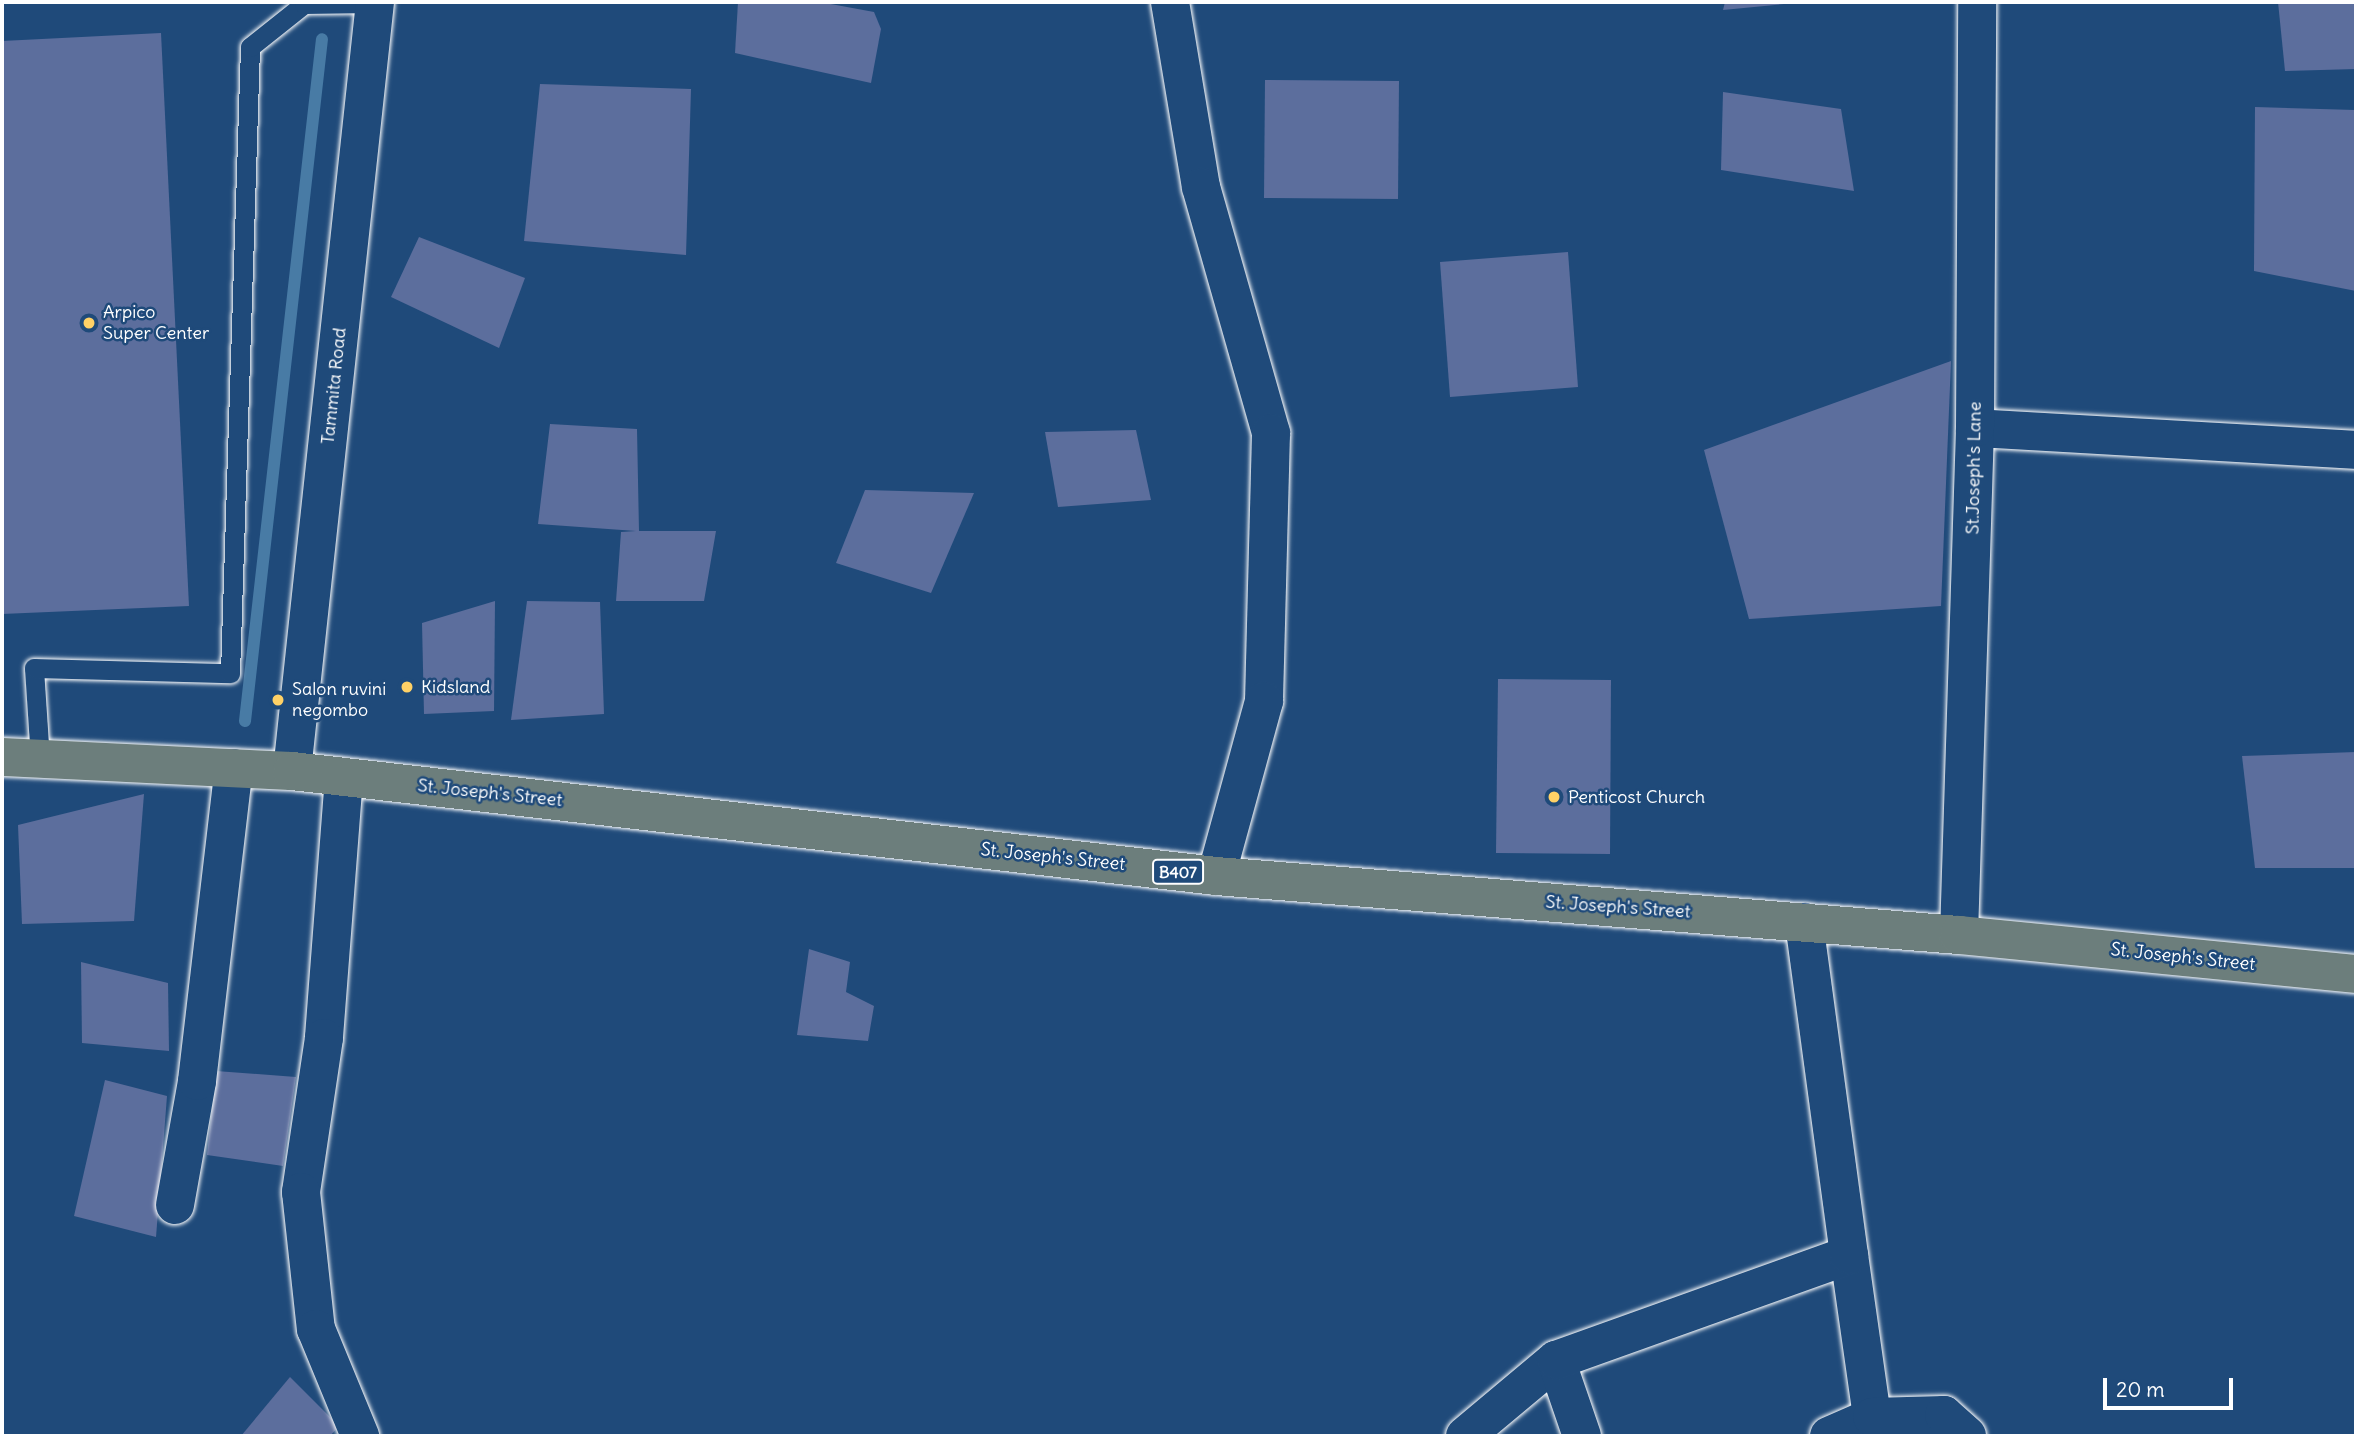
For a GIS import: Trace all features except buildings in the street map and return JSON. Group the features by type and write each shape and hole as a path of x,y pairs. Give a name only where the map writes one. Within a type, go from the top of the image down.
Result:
{"main road":[{"name":"St. Joseph's Street","path":"2,757 292,771 1216,876 1959,935 2356,974"}],"street":[{"name":"Tammita Road","path":"292,771 375,2"},
{"path":"1170,2 1200,187 1271,433 1264,701 1216,876"},
{"name":"St.Joseph's Lane","path":"1959,935 1975,428 1977,2"},
{"path":"1975,428 2356,450"},
{"path":"175,1205 197,1081 234,768"},
{"path":"344,777 324,1038 301,1192 316,1329 360,1436"},
{"path":"1804,922 1872,1417"},
{"path":"1465,1436 1556,1360 1849,1255"},
{"path":"1556,1360 1582,1436"},
{"path":"1829,1436 1872,1417 1944,1415 1967,1436"}],"lane":[{"path":"40,759 34,668 230,673 250,47 304,4 375,2"}],"waterway":[{"path":"245,721 322,39"}],"place":[{"name":"Arpico Super Center","path":"89,323"},
{"name":"Kidsland","path":"407,687"},
{"name":"Salon ruvini negombo","path":"278,700"},
{"name":"Penticost Church","path":"1554,797"}]}
